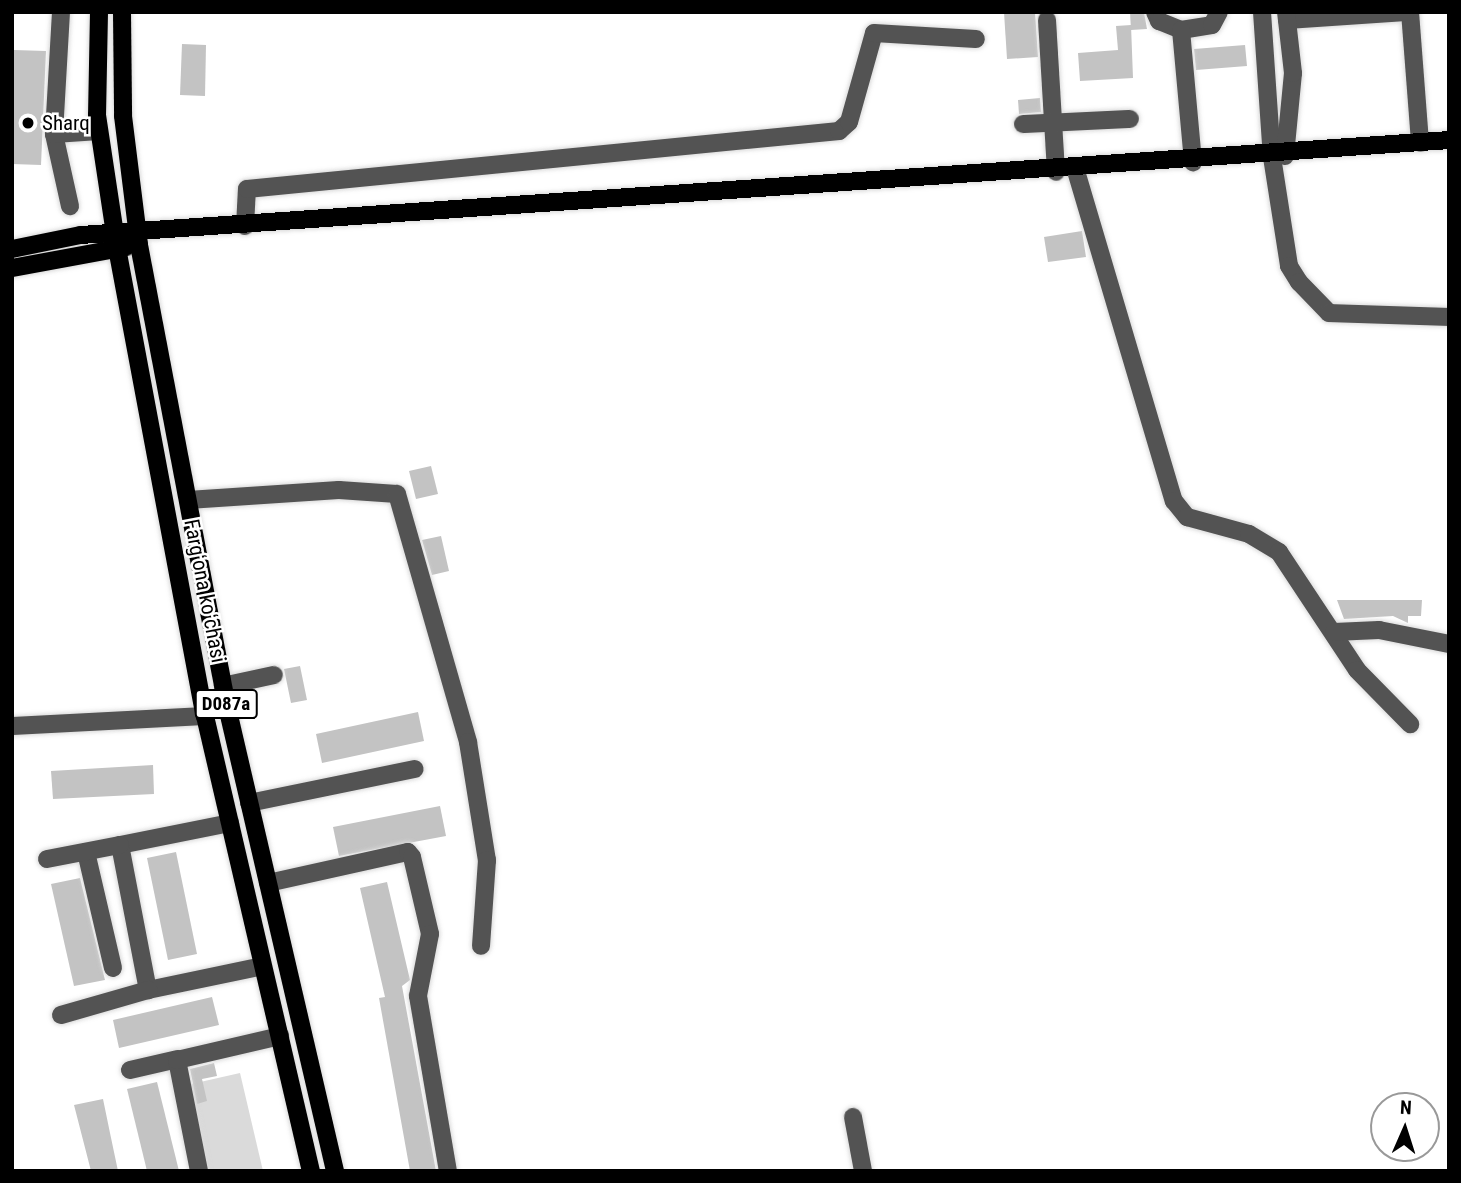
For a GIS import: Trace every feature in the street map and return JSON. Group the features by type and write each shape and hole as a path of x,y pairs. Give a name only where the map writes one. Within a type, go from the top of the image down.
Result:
{"main road":[{"name":"Fargʻona koʻchasi","path":"99,12 99,131 116,242 205,716 311,1171"},
{"name":"Fargʻona koʻchasi","path":"122,12 123,116 139,239 223,686 335,1171"},
{"path":"12,268 116,242 187,231 364,216 1076,171 1449,140"},
{"path":"12,248 81,235 116,242"}],"street":[{"path":"61,12 54,134 70,206"},
{"path":"1155,12 1158,21 1181,30 1212,25 1219,12"},
{"path":"1262,12 1289,266 1318,305 1329,313 1449,317"},
{"path":"1279,156 1293,73 1286,16 1408,12 1420,143"},
{"path":"1047,20 1056,172"},
{"path":"1181,30 1193,162"},
{"path":"245,226 247,189 839,131 849,122 874,33 976,39"},
{"path":"1023,124 1130,119"},
{"path":"54,134 99,131"},
{"path":"1076,171 1174,501 1187,517 1249,534 1279,552 1357,670 1410,724"},
{"path":"188,500 340,490 397,494 468,743 487,860 481,946"},
{"path":"1334,632 1378,630 1449,644"},
{"path":"223,686 274,675"},
{"path":"12,726 205,716"},
{"path":"249,803 415,769"},
{"path":"47,859 230,823"},
{"path":"120,845 148,990"},
{"path":"86,852 113,968"},
{"path":"268,883 408,852 412,857 430,934 418,996 448,1171"},
{"path":"61,1015 148,990 263,966"},
{"path":"130,1070 280,1037"},
{"path":"178,1059 199,1171"},
{"path":"853,1117 863,1171"}],"shaded area":[{"path":"240,1073 263,1171 207,1171 187,1085"}],"building":[{"path":"1004,12 1035,12 1038,57 1007,59"},
{"path":"1130,12 1144,12 1147,29 1131,30"},
{"path":"1131,25 1133,78 1080,81 1078,53 1118,50 1116,26"},
{"path":"182,44 206,45 205,96 180,95"},
{"path":"1245,45 1247,66 1196,70 1194,49"},
{"name":"Sharq","path":"14,50 46,51 41,165 12,164"},
{"path":"1040,98 1041,112 1019,114 1018,100"},
{"path":"1082,231 1086,257 1048,262 1044,237"},
{"path":"431,466 438,494 416,499 409,471"},
{"path":"441,536 449,571 432,575 422,540"},
{"path":"1337,600 1422,600 1421,616 1408,616 1408,623 1393,616 1344,619"},
{"path":"300,666 307,700 291,703 284,669"},
{"path":"418,712 424,741 322,763 316,734"},
{"path":"153,765 154,794 53,799 51,771"},
{"path":"440,806 446,836 339,856 333,827"},
{"path":"176,852 197,954 168,960 147,858"},
{"path":"80,878 105,980 74,986 51,884"},
{"path":"387,882 410,980 402,986 436,1171 410,1171 379,998 385,997 360,888"},
{"path":"212,997 219,1025 119,1048 113,1020"},
{"path":"214,1063 217,1076 202,1079 207,1101 197,1104 190,1069"},
{"path":"157,1082 179,1171 147,1171 127,1089"},
{"path":"103,1099 118,1171 91,1171 74,1105"}],"place":[{"name":"Sharq","path":"28,123"}]}
